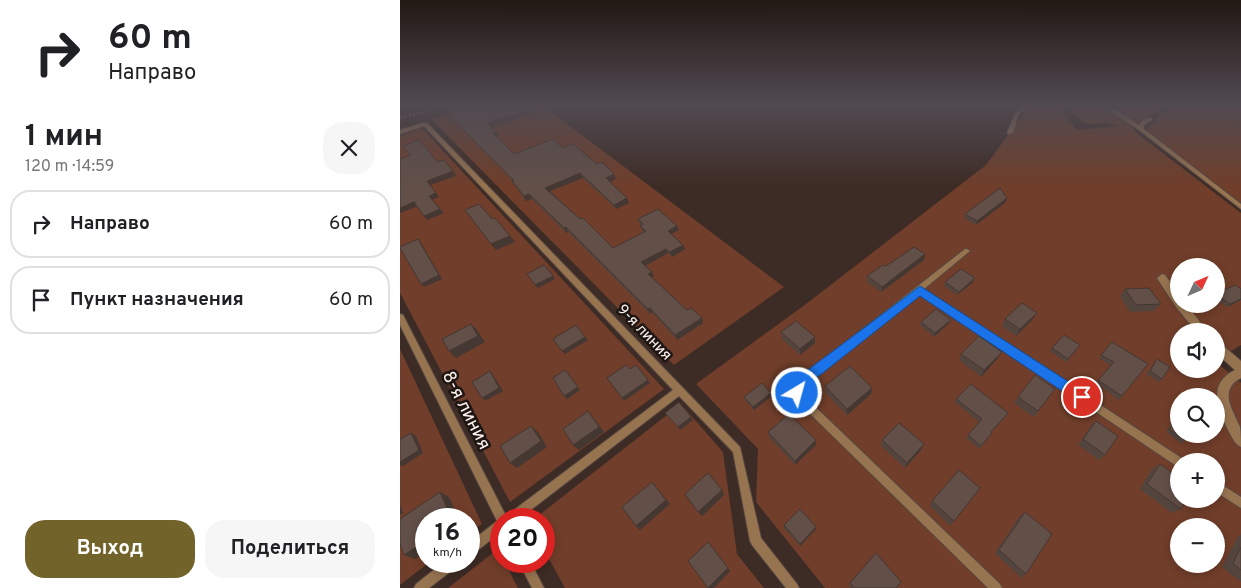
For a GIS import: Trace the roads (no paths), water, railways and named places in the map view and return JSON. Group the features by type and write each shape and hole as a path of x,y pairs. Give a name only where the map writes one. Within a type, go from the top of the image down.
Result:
{"street":[{"path":"1162,278 1170,289"},
{"path":"1188,313 1196,323"},
{"path":"1225,354 1241,368"},
{"path":"1241,372 1229,379 1224,386 1223,397 1241,441"}],"lane":[{"name":"9-я линия","path":"433,132 737,450 756,542 794,588"},
{"path":"1145,132 1241,207"},
{"path":"967,251 806,379 797,393 808,407 996,588"},
{"path":"920,290 1170,456"},
{"name":"8-я линия","path":"400,317 496,508"},
{"path":"524,508 680,390"},
{"path":"1225,492 1241,503"},
{"path":"420,588 439,573"},
{"path":"530,573 538,588"}]}
